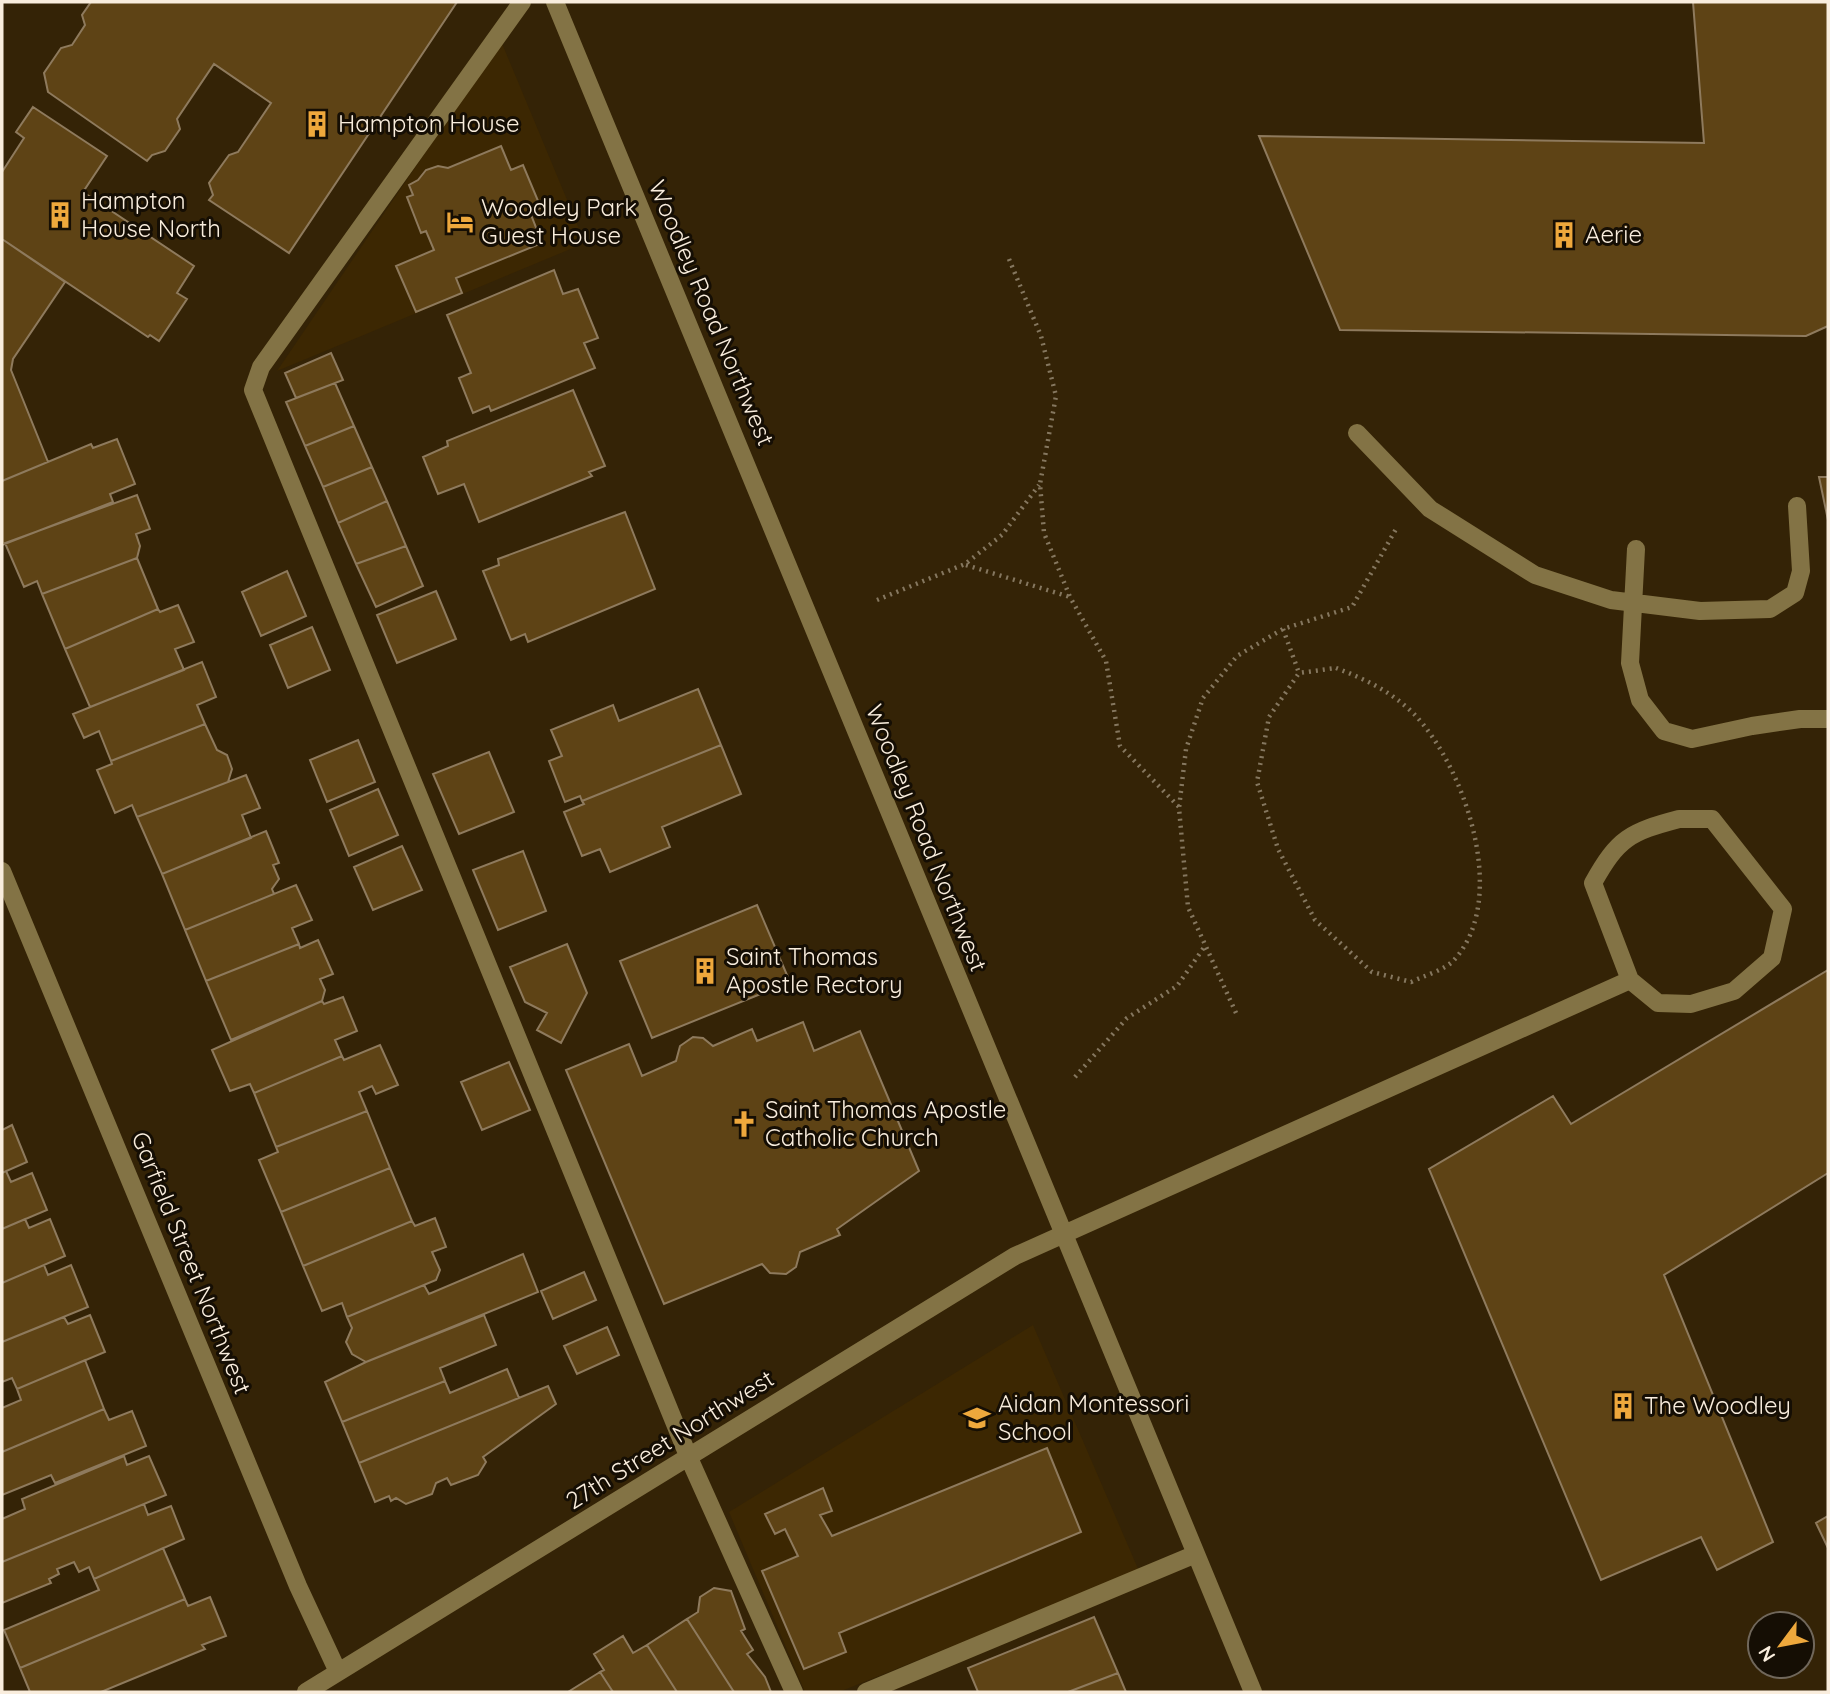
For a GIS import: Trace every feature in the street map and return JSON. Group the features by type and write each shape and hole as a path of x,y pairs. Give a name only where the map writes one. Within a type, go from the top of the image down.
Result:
{"street":[{"path":"522,2 261,368 253,390 689,1458 794,1692"},
{"name":"Woodley Road Northwest","path":"555,2 1253,1692"},
{"path":"1357,433 1416,495 1457,528 1535,575 1611,600 1700,611 1770,610 1795,593 1801,572 1797,506"},
{"path":"1636,549 1636,603 1630,663 1640,700 1664,731 1692,739 1752,726 1800,719 1828,719"},
{"path":"1679,818 1712,819 1783,909 1772,958 1734,991 1691,1004 1658,1003 1630,980 1593,883 1610,852 1639,830 1679,818"},
{"name":"Garfield Street Northwest","path":"2,871 292,1573 338,1672"},
{"name":"27th Street Northwest","path":"306,1692 1015,1256 1630,980"},
{"path":"866,1692 1196,1554"}],"path":[{"path":"1009,259 1041,336 1056,396 1040,484 1044,533 1070,597 1105,662 1120,746 1179,808"},
{"path":"877,600 965,564 1002,535 1040,484"},
{"path":"1236,1013 1188,907 1179,808 1185,749 1203,698 1237,656 1283,629 1352,607 1416,495"},
{"path":"965,564 1070,597"},
{"path":"1283,629 1299,673"},
{"path":"1336,668 1372,681 1403,705 1443,751 1468,806 1481,862 1474,924 1453,961 1411,982 1373,972 1315,920 1278,849 1257,782 1269,718 1299,673 1336,668"},
{"path":"1075,1077 1127,1018 1177,986 1206,946"}],"shaded area":[{"path":"501,41 585,243 277,371"},
{"name":"Aidan Montessori School","path":"1033,1325 1139,1571 839,1692 805,1692 729,1512"}],"building":[{"name":"Hampton House","path":"91,2 457,2 289,253 209,200 213,195 209,183 229,155 238,152 271,103 214,64 177,119 180,129 165,151 152,155 147,161 48,92 44,73 61,48 72,45 85,25 82,15"},
{"name":"Aerie","path":"1693,2 1828,2 1828,326 1806,336 1340,330 1259,136 1704,143"},
{"name":"Hampton House North","path":"33,107 107,156 83,192 194,266 177,293 187,299 159,341 150,335 148,337 2,239 2,172 24,138 16,132"},
{"path":"501,146 511,170 523,165 541,208 530,212 542,243 456,278 462,293 416,312 396,266 434,250 426,231 421,233 407,197 413,195 409,185 418,180 426,170 438,166 448,168"},
{"path":"2,239 65,282 13,359 11,370 48,462 2,481"},
{"path":"554,270 563,294 578,289 598,338 584,343 595,368 491,411 489,406 473,413 459,378 471,373 447,315"},
{"path":"331,353 343,380 296,398 285,373"},
{"path":"335,383 354,426 305,446 286,402"},
{"path":"573,390 605,466 589,472 592,476 479,522 464,484 438,494 423,457 448,446 447,441"},
{"path":"354,426 372,467 323,487 305,446"},
{"path":"117,439 135,484 110,494 113,502 2,545 2,481 91,444 93,448"},
{"path":"372,467 387,501 338,523 323,487"},
{"path":"1819,477 1828,477 1828,520"},
{"path":"137,495 150,529 136,534 140,546 137,558 42,594 37,581 24,587 5,543"},
{"path":"387,501 406,546 356,564 338,523"},
{"path":"625,512 655,589 528,642 525,634 511,640 483,571 499,565 498,559"},
{"path":"406,546 423,586 376,607 356,564"},
{"path":"137,558 158,609 65,649 42,594"},
{"path":"287,571 306,616 261,636 242,592"},
{"path":"436,591 456,639 397,663 377,615"},
{"path":"178,605 194,642 175,649 184,670 90,707 65,649 158,609 160,612"},
{"path":"312,627 330,670 288,688 270,645"},
{"path":"202,662 216,697 197,705 205,724 111,761 99,731 84,738 73,714"},
{"path":"698,689 721,745 582,801 580,796 565,802 549,761 562,756 551,730 613,705 619,721"},
{"path":"205,724 217,750 227,755 232,769 228,782 137,817 132,805 115,813 97,770 112,764 111,761"},
{"path":"358,740 375,782 327,802 310,760"},
{"path":"721,745 741,794 662,827 670,847 610,872 600,849 582,856 564,812 584,804 582,801"},
{"path":"489,752 514,812 459,834 433,774"},
{"path":"246,775 260,808 242,815 251,838 162,874 137,817"},
{"path":"378,789 398,835 349,856 330,810"},
{"path":"266,831 279,863 273,865 279,879 272,889 274,894 185,930 162,874"},
{"path":"402,846 422,890 373,910 354,867"},
{"path":"523,851 546,911 498,930 473,870"},
{"path":"296,885 312,920 292,928 299,944 206,981 185,930"},
{"name":"Saint Thomas Apostle Rectory","path":"757,905 790,982 652,1038 620,961"},
{"path":"318,940 333,974 320,979 325,990 322,1001 231,1040 206,981 299,944 300,948"},
{"path":"567,944 587,993 561,1043 537,1030 547,1013 525,1002 510,967"},
{"name":"The Woodley","path":"1828,970 1828,1173 1664,1275 1773,1542 1717,1570 1701,1537 1601,1580 1429,1169 1553,1096 1571,1124"},
{"path":"343,997 357,1031 335,1040 342,1056 254,1093 250,1084 230,1091 212,1050 322,1001 324,1004"},
{"name":"Saint Thomas Apostle Catholic Church","path":"803,1022 814,1051 860,1031 919,1171 837,1229 840,1235 800,1252 796,1267 786,1274 770,1273 762,1264 664,1304 566,1070 629,1044 642,1076 676,1061 680,1046 693,1037 703,1038 713,1046 752,1029 757,1041"},
{"path":"380,1045 398,1085 376,1094 372,1086 359,1092 367,1111 276,1147 254,1093 342,1056 344,1060"},
{"path":"509,1062 530,1110 482,1130 461,1082"},
{"path":"367,1111 390,1168 281,1212 259,1160 278,1152 276,1147"},
{"path":"12,1125 27,1162 2,1173 2,1130"},
{"path":"390,1168 412,1221 303,1266 281,1212"},
{"path":"6,1171 11,1182 32,1173 47,1210 2,1229 2,1173"},
{"path":"435,1218 446,1247 432,1252 440,1270 436,1280 347,1317 342,1303 322,1311 303,1266 412,1221 415,1226"},
{"path":"25,1219 29,1228 50,1219 65,1256 2,1283 2,1229"},
{"path":"523,1254 538,1292 366,1362 352,1354 346,1342 352,1328 347,1317 424,1285 429,1294"},
{"path":"44,1265 48,1275 71,1265 88,1307 2,1342 2,1283"},
{"path":"584,1272 596,1300 553,1319 541,1291"},
{"path":"90,1315 105,1352 17,1389 12,1378 2,1382 2,1342 64,1317 68,1324"},
{"path":"484,1315 496,1345 440,1368 445,1381 342,1422 325,1382 366,1362"},
{"path":"607,1327 619,1355 577,1374 564,1346"},
{"path":"85,1360 104,1409 2,1452 2,1408 21,1400 17,1389"},
{"path":"507,1369 519,1398 359,1463 342,1422 445,1381 450,1393"},
{"path":"548,1386 556,1404 483,1457 486,1462 478,1475 451,1485 447,1478 436,1483 432,1494 406,1504 396,1498 391,1501 389,1496 375,1502 359,1463"},
{"path":"104,1409 109,1420 132,1411 146,1446 55,1483 51,1475 2,1495 2,1452"},
{"path":"1047,1448 1081,1532 839,1633 846,1652 804,1669 762,1571 798,1556 785,1529 775,1534 765,1514 823,1488 832,1511 820,1515 832,1536"},
{"path":"124,1456 127,1465 149,1456 166,1495 2,1562 2,1519 25,1509 22,1499"},
{"path":"144,1504 148,1515 171,1506 184,1539 94,1579 89,1567 79,1572 74,1562 57,1569 59,1574 49,1579 51,1583 2,1603 2,1562"},
{"path":"1828,1516 1828,1548 1816,1523"},
{"path":"163,1548 185,1599 20,1668 4,1630 99,1590 94,1579"},
{"path":"714,1588 731,1591 745,1629 741,1631 753,1650 747,1654 765,1677 771,1692 734,1692 687,1619 698,1612 700,1597"},
{"path":"210,1597 226,1636 202,1645 205,1649 101,1692 30,1692 20,1668 185,1599 188,1606"},
{"path":"1094,1617 1118,1673 1068,1692 978,1692 968,1668"},
{"path":"687,1619 734,1692 677,1692 647,1645"},
{"path":"623,1636 633,1653 647,1645 677,1692 613,1692 600,1672 604,1670 594,1654"},
{"path":"600,1672 613,1692 568,1692"},
{"path":"1118,1673 1126,1692 1068,1692"}],"place":[{"name":"Hampton House","path":"317,124"},
{"name":"Hampton House North","path":"60,215"},
{"name":"Woodley Park Guest House","path":"460,222"},
{"name":"Aerie","path":"1564,235"},
{"name":"Saint Thomas Apostle Rectory","path":"705,971"},
{"name":"Saint Thomas Apostle Catholic Church","path":"744,1124"},
{"name":"The Woodley","path":"1623,1406"},
{"name":"Aidan Montessori School","path":"977,1418"}]}
